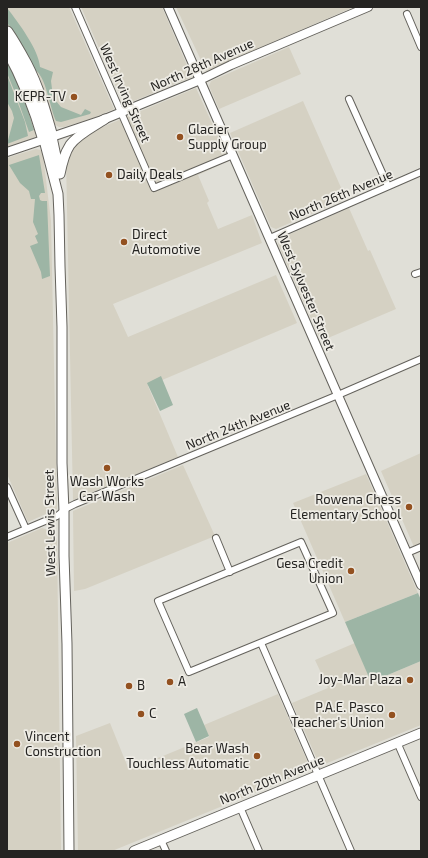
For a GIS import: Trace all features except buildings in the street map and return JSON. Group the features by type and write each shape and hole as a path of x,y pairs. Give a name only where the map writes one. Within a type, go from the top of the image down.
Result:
{"highway":[{"path":"7,32 19,51 32,78 44,110 48,138"},
{"path":"7,49 23,79 48,138"}],"main road":[{"path":"60,174 63,160 70,145 77,138 106,119"},
{"name":"West Lewis Street","path":"48,138 60,174 58,194"},
{"name":"West Lewis Street","path":"48,138 58,194 59,215 62,327 62,463 69,851"},
{"name":"North 20th Avenue","path":"134,851 421,733"}],"street":[{"name":"West Irving Street","path":"75,7 154,188 233,155"},
{"name":"West Sylvester Street","path":"168,7 421,585"},
{"name":"North 28th Avenue","path":"7,152 122,113 368,7"},
{"path":"407,14 421,47"},
{"path":"350,99 388,186"},
{"name":"North 26th Avenue","path":"270,238 421,172"},
{"name":"North 24th Avenue","path":"7,537 57,516 75,504 421,359"},
{"path":"7,487 26,529"},
{"path":"216,538 230,572"},
{"path":"301,542 333,613 189,672 158,601 230,572 301,542"},
{"path":"407,553 421,547"},
{"path":"261,643 351,851"},
{"path":"397,742 421,797"},
{"path":"240,807 259,851"},
{"path":"161,840 166,851"}],"shaded area":[{"path":"7,7 69,7 114,109 93,118 64,127 59,127 54,124 46,95 38,74 27,53 7,24"},
{"path":"81,7 162,7 192,77 124,105"},
{"path":"176,7 354,7 206,71"},
{"path":"289,47 301,74 219,109 209,86 211,81"},
{"path":"7,58 23,91 35,129 36,137 7,148"},
{"path":"196,88 229,161 198,175 209,201 207,203 218,229 252,215 262,243 113,304 128,337 276,275 297,323 148,386 178,457 73,500 66,159 77,140 88,133"},
{"path":"303,101 346,199 276,229 271,227 230,133"},
{"path":"36,149 41,150 43,155 51,221 57,509 28,522 7,474 7,158"},
{"path":"349,208 368,251 370,250 396,309 321,341 278,244 281,238"},
{"name":"Rowena Chess Elementary School","path":"421,453 421,544 414,547 381,471"},
{"path":"183,465 215,536 85,589 74,591 73,511"},
{"path":"366,474 418,593 345,622 293,503"},
{"path":"42,528 52,531 57,539 61,851 7,851 7,543"},
{"path":"355,643 371,682 421,661 421,725 320,766 292,703 328,688 315,660"},
{"path":"278,694 311,770 112,851 78,851 76,736 110,723 129,770 209,737 204,725"}],"green space":[{"path":"7,8 22,28 32,45 39,60 40,67 53,72 51,81 56,101 61,107 81,115 85,109 91,112 90,114 61,122 56,121 45,86 39,73 35,70 13,30 7,23"},
{"path":"7,60 21,89 34,130 29,132 7,73"},
{"path":"7,75 25,122 28,136 7,144 14,118 7,102"},
{"path":"39,155 45,193 41,193 39,196 40,200 47,201 50,276 42,279 41,272 30,246 38,243 35,236 38,234 33,222 35,199 31,199 29,191 20,183 9,165"},
{"path":"161,376 173,405 160,411 147,383"},
{"path":"418,593 421,600 421,661 371,682 345,622"},
{"path":"197,708 209,736 196,742 184,714"}],"place":[{"name":"KEPR-TV","path":"74,97"},
{"name":"Glacier Supply Group","path":"180,137"},
{"name":"Daily Deals","path":"109,175"},
{"name":"Direct Automotive","path":"124,242"},
{"name":"Wash Works Car Wash","path":"107,468"},
{"name":"Rowena Chess Elementary School","path":"409,507"},
{"name":"Gesa Credit Union","path":"351,571"},
{"name":"Joy-Mar Plaza","path":"410,680"},
{"name":"A","path":"170,682"},
{"name":"B","path":"129,686"},
{"name":"C","path":"141,714"},
{"name":"P.A.E. Pasco Teacher's Union","path":"392,715"},
{"name":"Vincent Construction","path":"17,744"},
{"name":"Bear Wash Touchless Automatic","path":"257,756"}]}
